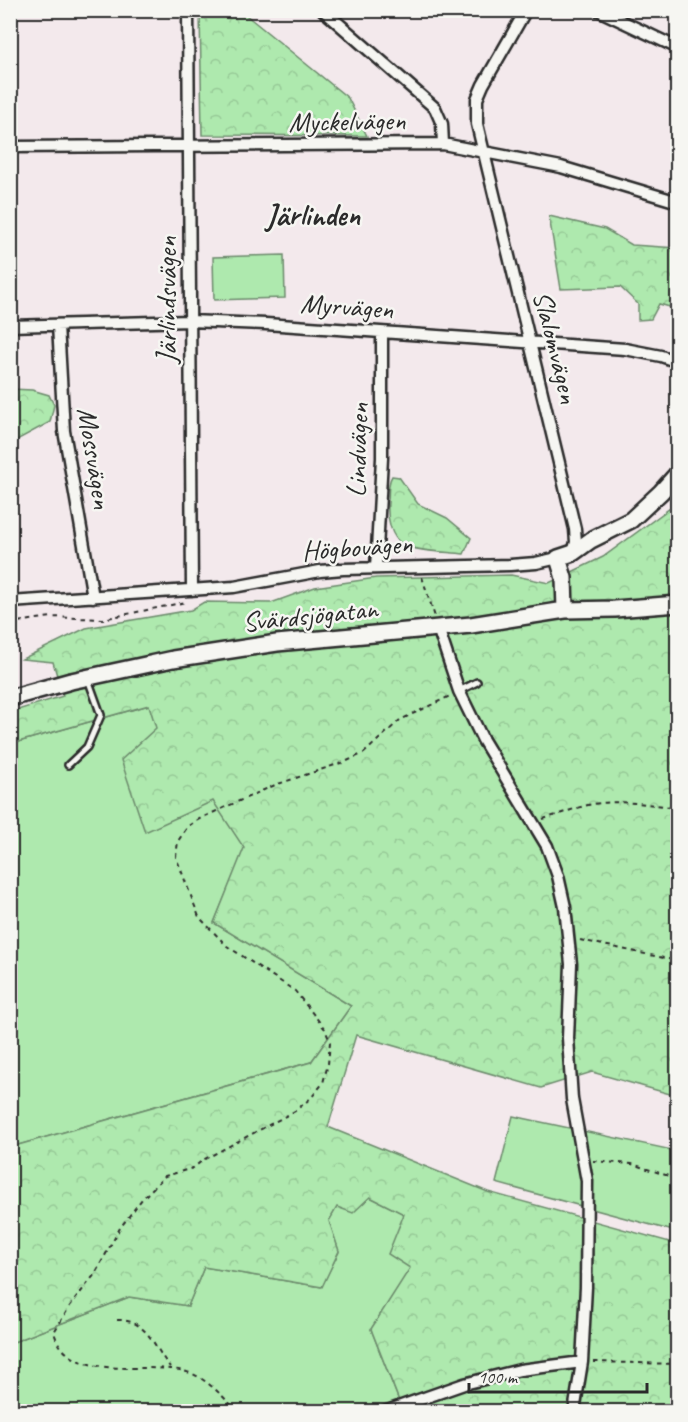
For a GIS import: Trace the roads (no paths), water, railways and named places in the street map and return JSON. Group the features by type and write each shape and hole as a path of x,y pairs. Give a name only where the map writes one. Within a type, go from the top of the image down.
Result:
{"street":[{"name":"Järlindsvägen","path":"188,10 192,590"},
{"path":"323,10 435,108 442,124 443,144"},
{"name":"Slalomvägen","path":"526,10 483,85 477,99 477,124 575,529 576,542 566,555"},
{"path":"598,10 678,48"},
{"name":"Myckelvägen","path":"10,147 443,144 561,167 678,202"},
{"name":"Myrvägen","path":"10,326 190,321 266,324 625,349 678,362"},
{"name":"Mossvägen","path":"58,325 64,431 93,597"},
{"name":"Lindvägen","path":"376,568 382,458 382,333"},
{"name":"Högbovägen","path":"10,602 246,585 320,571 510,566 536,563 566,555 631,520 678,473"},
{"path":"565,610 566,555"},
{"name":"Svärdsjögatan","path":"10,698 87,677 173,659 277,643 471,626 565,610 678,604"},
{"path":"438,628 459,691 486,746 547,846 558,876 571,964 568,1038 572,1099 584,1160 587,1193 582,1362 574,1412"},
{"path":"384,1412 464,1384 520,1370 582,1362"}],"lane":[{"path":"68,765 87,747 101,715 96,695 87,677"},
{"path":"459,691 477,682"}],"district":[{"name":"Järlinden","path":"313,215"}]}
